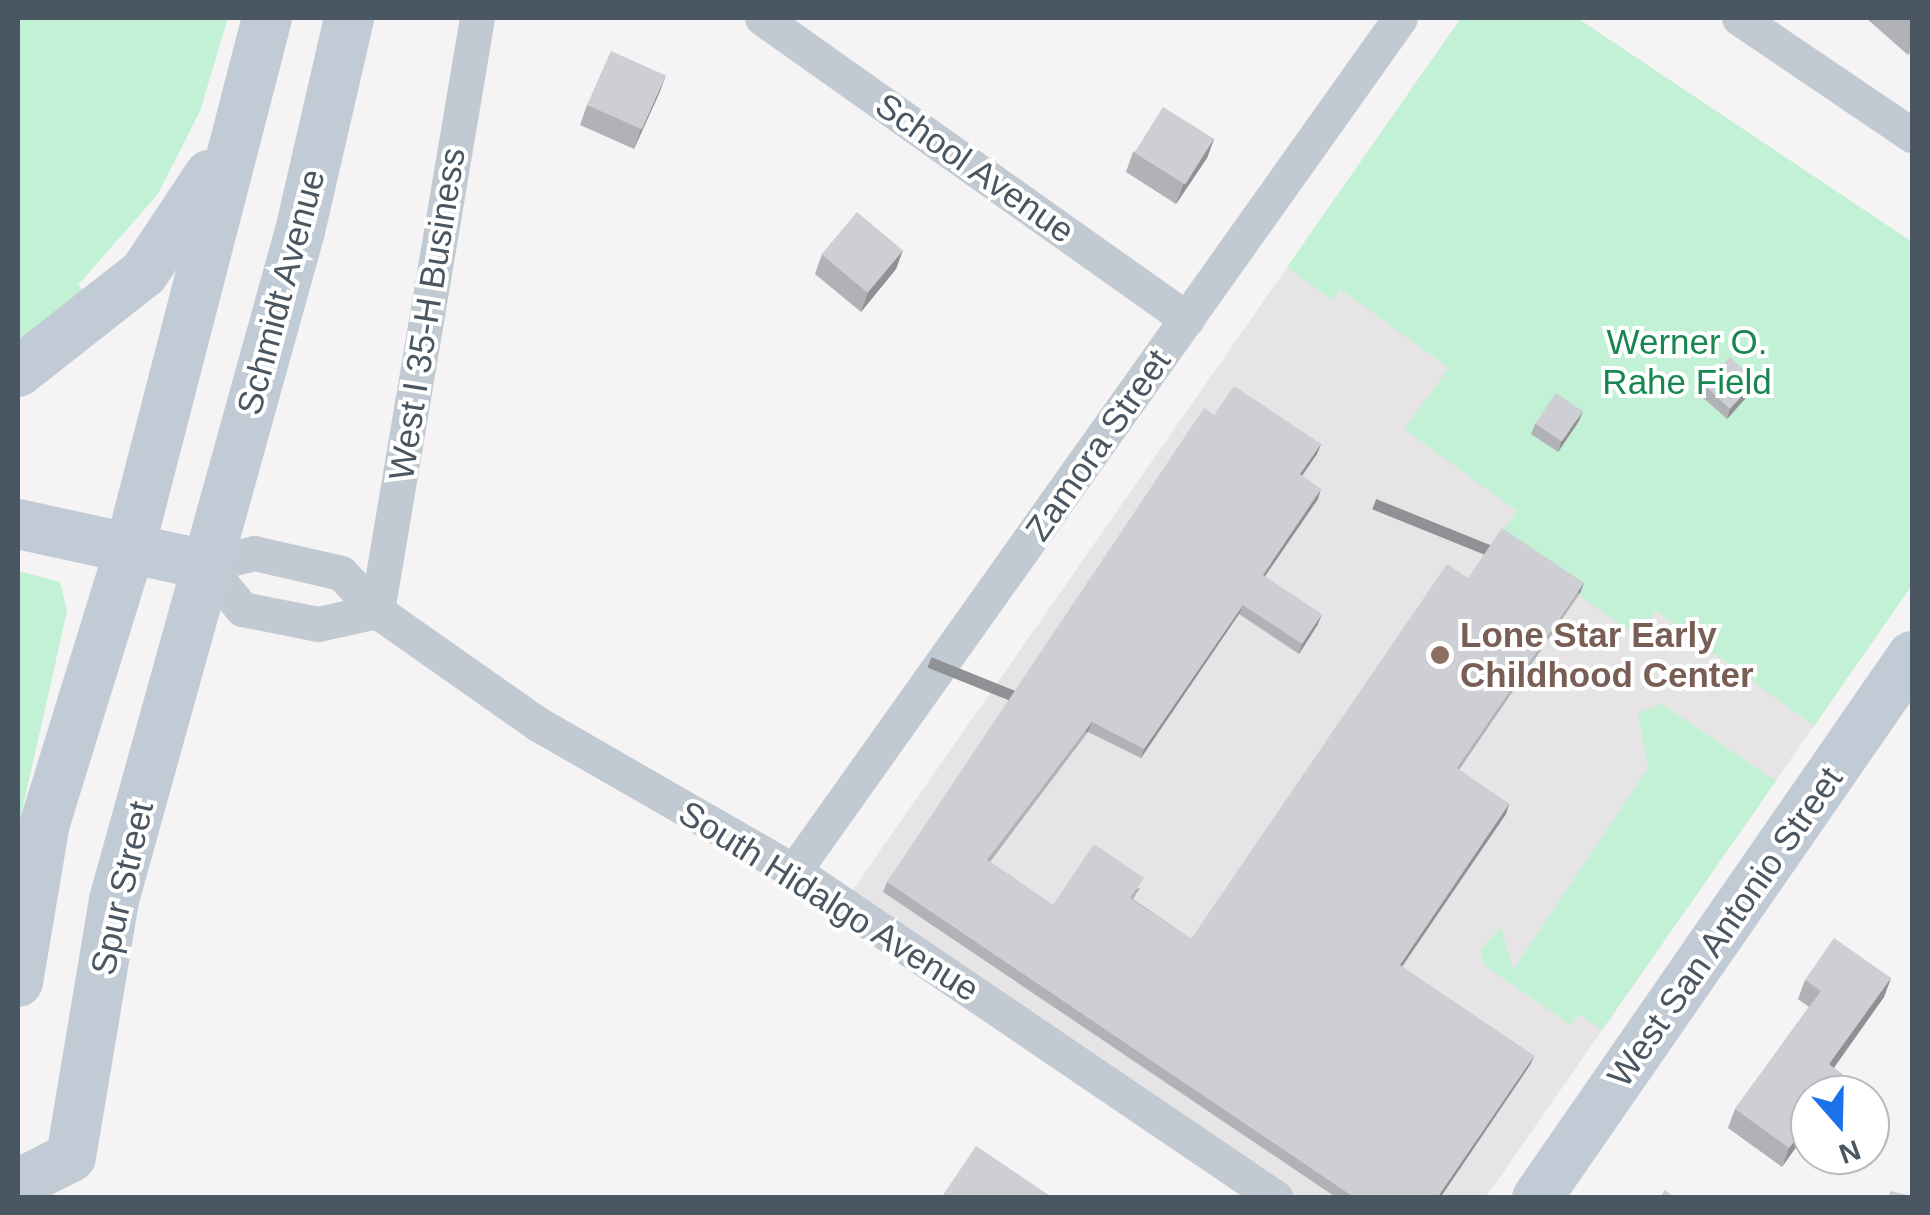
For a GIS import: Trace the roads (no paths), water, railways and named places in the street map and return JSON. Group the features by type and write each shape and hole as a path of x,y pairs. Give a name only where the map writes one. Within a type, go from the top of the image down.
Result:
{"main road":[{"name":"Schmidt Avenue","path":"206,565 349,18"},
{"path":"18,372 118,299 179,230 264,36"},
{"path":"18,982 45,823 129,551 264,36"},
{"name":"South Hidalgo Avenue","path":"18,524 206,565"},
{"name":"Spur Street","path":"18,1184 71,1156 114,900 206,565"},
{"name":"West San Antonio Street","path":"1537,1198 1912,656"}],"street":[{"name":"West I 35-H Business","path":"378,611 476,18"},
{"name":"School Avenue","path":"762,18 1188,319"},
{"name":"Zamora Street","path":"794,871 1400,18"},
{"path":"1739,18 1912,136"},
{"name":"South Hidalgo Avenue","path":"206,565 254,553 341,573 378,611 538,724 794,871 1276,1198"},
{"path":"206,565 242,609 318,624 378,611"},
{"path":"18,1184 38,1198"}],"place":[{"name":"Lone Star Early Childhood Center","path":"1440,655"}],"park label":[{"name":"Werner O. Rahe Field","path":"1687,362"}]}
